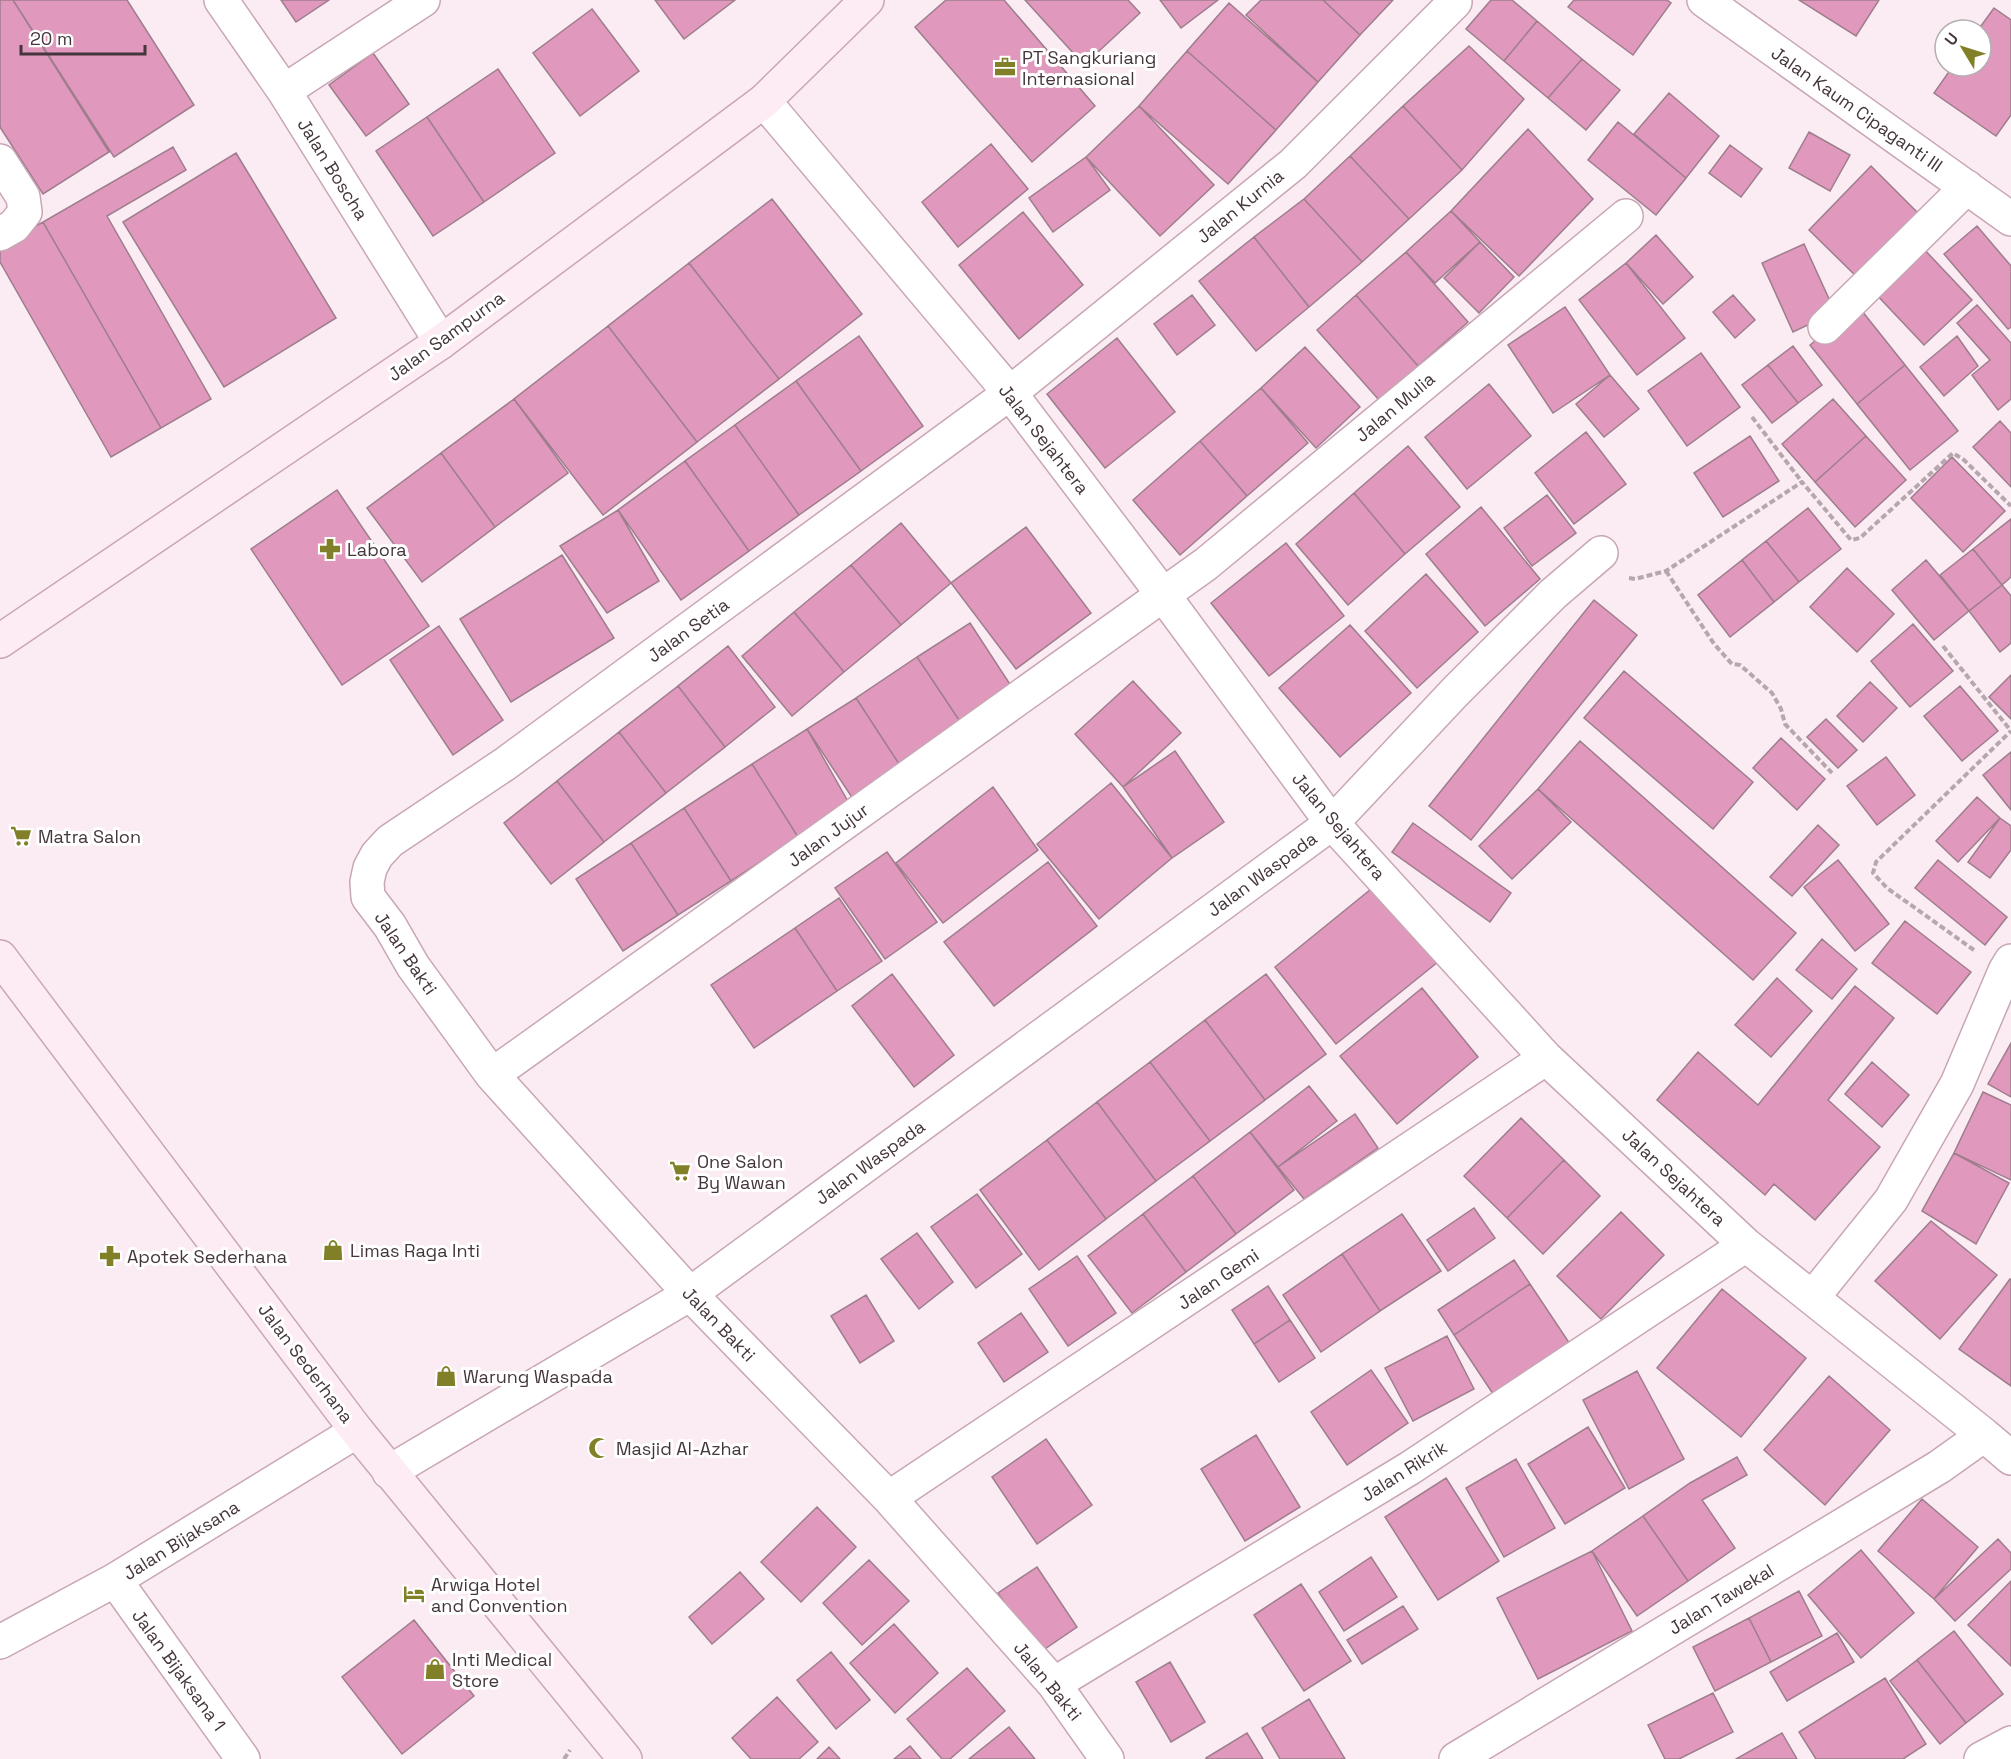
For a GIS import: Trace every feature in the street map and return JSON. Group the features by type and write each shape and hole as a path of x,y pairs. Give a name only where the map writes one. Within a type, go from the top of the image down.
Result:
{"street":[{"name":"Jalan Boscha","path":"221,0 284,91 441,342"},
{"path":"284,91 423,0"},
{"name":"Jalan Sampurna","path":"0,641 441,342 764,101 867,0"},
{"name":"Jalan Kaum Cipaganti III","path":"1704,0 2011,219"},
{"name":"Jalan Kurnia","path":"1010,393 1293,164 1455,2"},
{"name":"Jalan Sejahtera","path":"764,101 1010,393 1332,823 1546,1058 1746,1245 2011,1458"},
{"path":"0,161 23,197 25,212 7,230"},
{"path":"1825,327 1967,187"},
{"name":"Jalan Mulia","path":"1164,596 1215,557 1626,216"},
{"name":"Jalan Setia","path":"370,868 377,855 390,841 505,764 1010,393"},
{"name":"Jalan Waspada","path":"389,1472 690,1294 1332,823 1455,692 1553,594 1601,553"},
{"name":"Jalan Jujur","path":"492,1075 1164,596"},
{"name":"Jalan Bakti","path":"370,868 366,882 368,897 390,926 413,966 492,1075 690,1294 889,1498 1054,1684 1107,1759"},
{"name":"Jalan Sederhana","path":"0,957 357,1431 625,1759"},
{"path":"1812,1297 1891,1200 1957,1084 2008,966"},
{"name":"Jalan Gemi","path":"889,1498 1546,1058"},
{"name":"Jalan Rikrik","path":"1054,1684 1410,1468 1746,1245"},
{"name":"Jalan Bijaksana","path":"0,1642 115,1580 357,1431"},
{"name":"Jalan Tawekal","path":"1456,1759 1938,1467 1984,1435"},
{"name":"Jalan Bijaksana 1","path":"115,1580 243,1759"},
{"path":"1981,1759 2011,1743"}],"path":[{"path":"1752,417 1802,482 1851,540 1860,538 1953,453 1964,460 2011,506"},
{"path":"1624,577 1635,579 1666,572 1802,482"},
{"path":"1666,572 1714,644 1732,664 1740,665 1772,693 1781,709 1785,724 1832,773"},
{"path":"1943,646 2011,731 1876,862 1873,873 1887,888 2008,966"}],"building":[{"path":"0,0 13,0 109,152 43,194 0,127"},
{"path":"13,0 127,0 194,105 114,157"},
{"path":"281,0 329,0 296,22"},
{"path":"655,0 735,0 684,39"},
{"name":"PT Sangkuriang Internasional","path":"946,0 1004,0 1095,106 1032,162 915,27"},
{"path":"1025,0 1128,0 1140,13 1084,65"},
{"path":"1160,0 1218,0 1181,28"},
{"path":"1261,0 1323,0 1360,35 1318,82 1246,15"},
{"path":"1323,0 1393,0 1360,35"},
{"path":"1491,0 1512,0 1537,21 1504,61 1466,29"},
{"path":"1574,0 1667,0 1671,3 1633,55 1568,7"},
{"path":"1799,0 1879,0 1856,36"},
{"path":"1229,3 1318,82 1276,130 1187,51"},
{"path":"1994,8 2011,20 2011,115 1996,136 1934,93 1945,78 1993,78 1993,18 1987,18"},
{"path":"592,9 639,71 580,116 533,53"},
{"path":"1537,21 1582,59 1548,98 1504,61"},
{"path":"1469,46 1524,99 1462,170 1403,106"},
{"path":"1187,51 1276,130 1228,184 1139,106"},
{"path":"373,53 409,104 366,136 329,85"},
{"path":"1582,59 1620,90 1586,130 1548,98"},
{"path":"498,69 555,153 484,202 427,117"},
{"path":"1669,93 1719,136 1686,178 1634,134"},
{"path":"1139,106 1214,185 1160,236 1086,157"},
{"path":"1403,106 1462,170 1409,219 1350,156"},
{"path":"427,117 484,202 433,236 376,151"},
{"path":"1618,122 1686,178 1656,215 1588,160"},
{"path":"1528,129 1593,199 1519,276 1451,211"},
{"path":"1809,132 1850,155 1830,191 1789,168"},
{"path":"991,144 1028,189 958,247 922,202"},
{"path":"1730,145 1762,169 1741,197 1709,173"},
{"path":"173,147 186,170 107,216 211,399 161,428 43,222"},
{"path":"236,153 336,318 224,387 123,222"},
{"path":"1350,156 1409,219 1362,262 1304,199"},
{"path":"1086,157 1110,190 1053,232 1029,198"},
{"path":"1871,166 1923,218 1861,281 1809,230"},
{"path":"772,199 862,314 779,379 689,263"},
{"path":"1304,199 1362,262 1309,307 1254,237"},
{"path":"1451,211 1480,242 1435,283 1406,252"},
{"path":"1023,212 1083,285 1019,339 959,265"},
{"path":"43,222 161,428 111,457 0,262 0,245"},
{"path":"1977,226 2011,266 2011,327 2008,329 1944,254"},
{"path":"1656,235 1693,277 1663,304 1626,263"},
{"path":"1254,237 1309,307 1256,351 1199,281"},
{"path":"1480,242 1514,277 1479,313 1444,278"},
{"path":"1804,244 1835,312 1793,332 1762,263"},
{"path":"1921,246 1972,300 1924,345 1873,291"},
{"path":"1406,252 1468,322 1418,366 1356,295"},
{"path":"689,263 779,379 697,442 608,326"},
{"path":"1626,263 1685,338 1637,375 1579,300"},
{"path":"1192,295 1215,325 1177,355 1154,324"},
{"path":"1356,295 1418,366 1379,400 1317,330"},
{"path":"1733,295 1755,320 1735,338 1713,312"},
{"path":"1977,305 2011,343 2011,399 1998,410 1972,375 1990,360 1957,323"},
{"path":"1858,306 1905,365 1857,404 1810,345"},
{"path":"1565,307 1610,375 1553,413 1508,345"},
{"path":"608,326 697,442 603,515 514,399"},
{"path":"859,336 923,426 861,471 796,381"},
{"path":"1957,336 1978,366 1944,396 1920,367"},
{"path":"1117,338 1175,412 1105,468 1047,394"},
{"path":"1793,346 1822,385 1798,403 1768,365"},
{"path":"1305,347 1360,407 1316,448 1261,388"},
{"path":"1701,353 1740,407 1687,446 1648,391"},
{"path":"1768,365 1798,403 1772,423 1742,385"},
{"path":"1905,365 1958,431 1910,470 1857,404"},
{"path":"1610,375 1639,409 1604,437 1576,404"},
{"path":"796,381 861,471 799,515 735,425"},
{"path":"1489,384 1531,436 1467,489 1425,437"},
{"path":"1261,388 1308,443 1247,496 1200,441"},
{"path":"514,399 568,473 495,527 441,453"},
{"path":"1833,399 1866,436 1815,482 1782,444"},
{"path":"2000,421 2011,433 2011,487 1973,447"},
{"path":"735,425 799,515 749,551 685,461"},
{"path":"1586,432 1626,484 1574,524 1535,473"},
{"path":"1750,436 1779,481 1723,517 1694,473"},
{"path":"1866,436 1906,480 1855,527 1815,482"},
{"path":"1200,441 1247,496 1180,555 1133,500"},
{"path":"1408,446 1460,507 1405,554 1354,493"},
{"path":"441,453 495,527 422,582 367,508"},
{"path":"1952,457 2005,511 1963,552 1911,498"},
{"path":"685,461 749,551 681,600 618,510"},
{"path":"337,490 429,626 342,685 251,549"},
{"path":"1354,493 1405,554 1348,605 1296,544"},
{"path":"1547,495 1576,533 1532,566 1504,528"},
{"path":"1481,507 1540,579 1485,626 1426,554"},
{"path":"1808,508 1841,549 1799,582 1766,541"},
{"path":"618,510 659,581 607,613 560,546"},
{"path":"2011,519 2011,577 2002,585 1973,549"},
{"path":"901,523 951,583 901,625 851,565"},
{"path":"1026,527 1091,613 1016,669 951,583"},
{"path":"1766,541 1799,582 1774,602 1742,560"},
{"path":"1286,543 1344,616 1269,676 1211,603"},
{"path":"1973,549 2002,585 1969,611 1940,575"},
{"path":"562,555 614,638 511,702 460,619"},
{"path":"1742,560 1774,602 1730,637 1698,595"},
{"path":"1926,560 1969,611 1934,640 1892,590"},
{"path":"851,565 901,625 844,672 794,612"},
{"path":"1847,568 1894,614 1857,652 1810,607"},
{"path":"1426,574 1478,632 1417,688 1365,631"},
{"path":"2002,585 2011,596 2011,643 2000,652 1969,611"},
{"path":"1594,600 1637,635 1471,840 1429,806"},
{"path":"794,612 844,672 792,716 742,656"},
{"path":"970,623 1017,695 965,729 917,657"},
{"path":"1913,624 1953,671 1910,707 1871,661"},
{"path":"1350,625 1411,693 1340,757 1279,688"},
{"path":"439,626 503,720 453,755 390,660"},
{"path":"728,646 775,707 725,747 678,686"},
{"path":"917,657 965,729 903,770 856,698"},
{"path":"1624,671 1753,782 1713,829 1584,718"},
{"path":"2011,675 2011,719 1989,697"},
{"path":"1133,681 1181,733 1123,787 1075,734"},
{"path":"1870,682 1897,708 1863,742 1837,716"},
{"path":"678,686 725,747 666,793 619,732"},
{"path":"1960,686 1998,731 1962,761 1924,716"},
{"path":"856,698 903,770 855,802 807,729"},
{"path":"1826,719 1857,750 1838,768 1807,737"},
{"path":"807,729 850,805 798,837 752,764"},
{"path":"619,732 666,793 604,842 557,781"},
{"path":"1781,738 1825,779 1797,810 1753,768"},
{"path":"1580,741 1796,933 1753,980 1538,789"},
{"path":"1175,751 1224,822 1172,858 1123,787"},
{"path":"2011,752 2011,810 1983,775"},
{"path":"1886,757 1915,795 1877,825 1847,786"},
{"path":"752,764 798,837 731,881 684,808"},
{"path":"557,781 604,842 551,884 504,823"},
{"path":"1111,783 1172,858 1099,919 1037,844"},
{"path":"993,787 1038,850 943,923 896,863"},
{"path":"1538,789 1571,822 1512,879 1479,846"},
{"path":"1977,797 2000,818 1958,862 1936,841"},
{"path":"684,808 731,881 678,915 631,843"},
{"path":"2000,818 2011,826 2011,850 1990,878 1968,862"},
{"path":"1413,823 1511,893 1490,922 1392,852"},
{"path":"1818,825 1839,845 1792,896 1770,877"},
{"path":"631,843 678,915 623,951 576,879"},
{"path":"887,852 937,922 885,959 835,888"},
{"path":"1838,860 1889,924 1855,951 1804,887"},
{"path":"1938,860 2007,917 1985,945 1915,888"},
{"path":"1048,862 1097,926 994,1006 944,942"},
{"path":"1376,885 1438,962 1336,1044 1275,967"},
{"path":"839,898 882,961 837,991 795,928"},
{"path":"1905,921 1971,972 1937,1014 1872,963"},
{"path":"795,928 837,991 754,1048 711,985"},
{"path":"1822,939 1857,969 1832,999 1796,970"},
{"path":"892,974 954,1055 914,1087 852,1006"},
{"path":"1266,974 1326,1054 1265,1100 1205,1020"},
{"path":"1777,978 1812,1011 1771,1057 1735,1025"},
{"path":"1855,986 1894,1018 1828,1100 1880,1147 1815,1220 1774,1184 1765,1195 1657,1100 1698,1052 1758,1105"},
{"path":"1422,988 1478,1057 1397,1124 1340,1056"},
{"path":"1205,1020 1265,1100 1210,1141 1150,1062"},
{"path":"2011,1043 2011,1097 1988,1084"},
{"path":"1150,1062 1210,1141 1156,1181 1097,1102"},
{"path":"1872,1062 1909,1095 1882,1127 1845,1094"},
{"path":"1309,1086 1337,1121 1278,1167 1250,1132"},
{"path":"1983,1092 2011,1105 2011,1180 1954,1153"},
{"path":"1097,1102 1156,1181 1106,1219 1047,1140"},
{"path":"1355,1114 1378,1148 1304,1199 1278,1167"},
{"path":"1521,1118 1564,1160 1507,1218 1464,1176"},
{"path":"1250,1132 1294,1190 1236,1234 1193,1176"},
{"path":"1047,1140 1106,1219 1039,1270 980,1190"},
{"path":"1954,1153 2009,1183 1976,1244 1922,1211"},
{"path":"1564,1160 1600,1196 1543,1254 1507,1218"},
{"path":"1193,1176 1236,1234 1186,1272 1143,1214"},
{"path":"977,1194 1022,1254 976,1288 931,1227"},
{"path":"1474,1208 1495,1238 1448,1271 1427,1240"},
{"path":"1621,1212 1664,1255 1601,1319 1557,1276"},
{"path":"1143,1214 1186,1272 1132,1313 1088,1256"},
{"path":"1402,1214 1441,1271 1380,1311 1342,1254"},
{"path":"1931,1221 1997,1275 1940,1339 1875,1281"},
{"path":"917,1233 953,1282 919,1309 881,1259"},
{"path":"1342,1254 1380,1311 1321,1352 1283,1295"},
{"path":"1077,1256 1116,1313 1068,1346 1029,1289"},
{"path":"1514,1260 1530,1284 1454,1335 1438,1310"},
{"path":"2011,1280 2011,1386 1959,1349"},
{"path":"1530,1284 1572,1347 1495,1397 1454,1335"},
{"path":"1268,1286 1290,1320 1254,1344 1232,1310"},
{"path":"1722,1289 1806,1358 1741,1437 1657,1368"},
{"path":"866,1295 894,1341 860,1363 831,1316"},
{"path":"1021,1313 1048,1352 1004,1382 978,1343"},
{"path":"1290,1320 1315,1358 1279,1382 1254,1344"},
{"path":"1447,1336 1474,1389 1413,1421 1385,1368"},
{"path":"1371,1370 1408,1423 1347,1465 1311,1412"},
{"path":"1637,1371 1684,1459 1629,1489 1583,1400"},
{"path":"1829,1376 1890,1430 1825,1505 1764,1450"},
{"path":"1588,1427 1625,1488 1565,1524 1528,1464"},
{"path":"1256,1435 1300,1507 1245,1541 1201,1469"},
{"path":"1046,1439 1092,1505 1037,1544 992,1477"},
{"path":"1737,1457 1747,1475 1702,1500 1735,1548 1688,1581 1643,1516 1690,1483"},
{"path":"1516,1459 1555,1528 1504,1557 1466,1488"},
{"path":"1446,1478 1499,1561 1438,1600 1385,1517"},
{"path":"1922,1499 1978,1547 1934,1599 1878,1551"},
{"path":"817,1507 856,1547 801,1602 761,1562"},
{"path":"1643,1516 1688,1581 1637,1616 1592,1551"},
{"path":"1998,1539 2011,1553 2011,1569 1955,1621 1934,1599"},
{"path":"1861,1550 1914,1613 1861,1658 1808,1595"},
{"path":"1592,1551 1632,1631 1538,1679 1497,1598"},
{"path":"1371,1557 1397,1597 1344,1631 1319,1592"},
{"path":"869,1560 909,1601 862,1645 823,1603"},
{"path":"1037,1567 1077,1627 1039,1653 998,1593"},
{"path":"740,1572 764,1599 712,1644 689,1617"},
{"path":"2011,1581 2011,1666 1968,1625"},
{"path":"1301,1584 1351,1661 1304,1691 1254,1615"},
{"path":"1799,1591 1822,1636 1771,1662 1749,1618"},
{"path":"1403,1606 1418,1629 1362,1664 1347,1640"},
{"path":"1749,1618 1771,1662 1715,1691 1693,1647"},
{"path":"414,1620 474,1696 402,1754 342,1677"},
{"path":"894,1624 938,1673 895,1713 850,1663"},
{"path":"1954,1631 2003,1694 1966,1723 1917,1660"},
{"path":"1837,1633 1854,1662 1787,1701 1770,1672"},
{"path":"831,1652 870,1700 836,1729 797,1680"},
{"path":"1917,1660 1966,1723 1940,1744 1890,1681"},
{"path":"1170,1662 1205,1722 1171,1742 1136,1682"},
{"path":"967,1668 1005,1711 950,1759 942,1759 907,1719"},
{"path":"1885,1678 1926,1744 1903,1759 1816,1759 1799,1732"},
{"path":"1713,1693 1733,1732 1679,1759 1665,1759 1648,1725"},
{"path":"777,1697 818,1742 799,1759 751,1759 732,1738"},
{"path":"1309,1699 1345,1759 1280,1759 1262,1728"},
{"path":"1009,1727 1035,1759 969,1759"},
{"path":"1247,1733 1263,1759 1206,1759 1206,1758"},
{"path":"1782,1733 1797,1759 1736,1759"},
{"path":"910,1746 921,1759 894,1759"},
{"path":"829,1747 840,1759 817,1759"}],"place":[{"name":"PT Sangkuriang Internasional","path":"1005,67"},
{"name":"Labora","path":"330,549"},
{"name":"Matra Salon","path":"21,836"},
{"name":"One Salon By Wawan","path":"680,1171"},
{"name":"Limas Raga Inti","path":"333,1250"},
{"name":"Apotek Sederhana","path":"110,1256"},
{"name":"Warung Waspada","path":"446,1376"},
{"name":"Masjid Al-Azhar","path":"599,1448"},
{"name":"Arwiga Hotel and Convention","path":"414,1594"},
{"name":"Inti Medical Store","path":"435,1669"}]}
